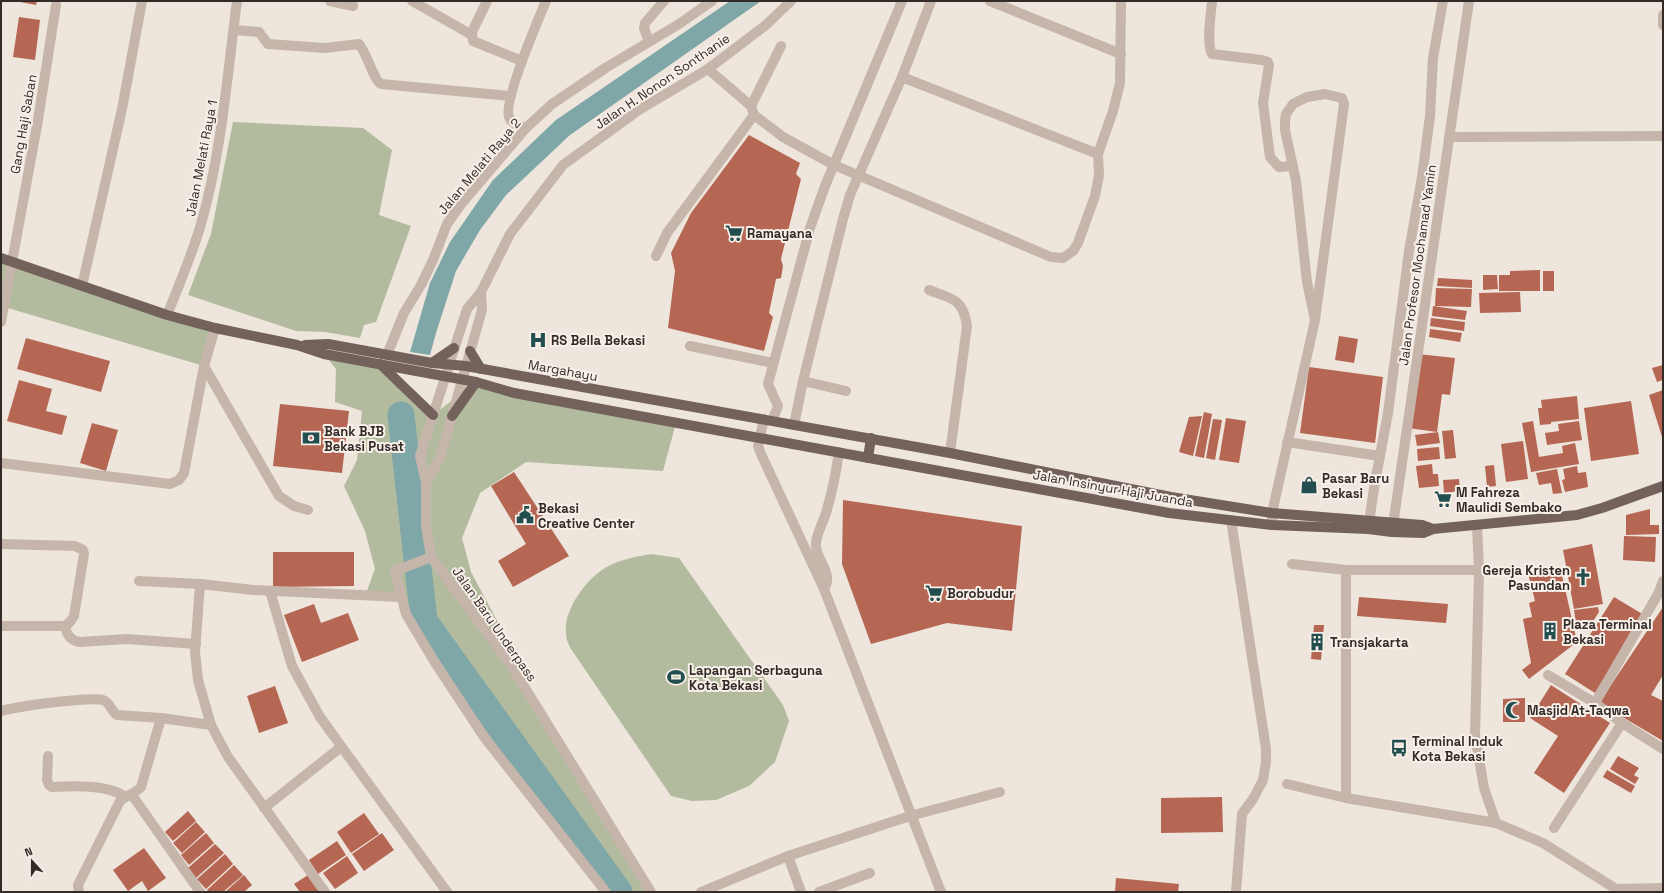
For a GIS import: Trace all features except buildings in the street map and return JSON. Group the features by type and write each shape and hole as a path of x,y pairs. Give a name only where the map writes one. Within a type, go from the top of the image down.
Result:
{"main road":[{"path":"1,258 167,315 215,328 297,345"},
{"name":"Margahayu","path":"297,345 328,344 432,363 450,363 794,425"},
{"name":"Jalan Insinyur Haji Juanda","path":"297,345 324,354 462,379 514,393 1168,513 1272,525 1369,525"},
{"path":"432,363 454,348"},
{"path":"470,351 481,369"},
{"path":"380,364 433,415"},
{"path":"452,416 476,382"},
{"name":"Jalan Insinyur Haji Juanda","path":"794,425 950,452 1171,497 1272,513 1393,527 1423,532 1433,529 1477,526 1576,515 1602,508 1663,486"},
{"path":"868,458 871,438"},
{"path":"1034,488 1037,470"},
{"path":"1168,513 1171,497"}],"street":[{"path":"82,286 122,109 142,1"},
{"name":"Jalan Melati Raya 1","path":"167,315 202,222 218,148 229,79 236,1"},
{"path":"330,1 353,6"},
{"path":"412,1 472,35 475,43 522,61"},
{"path":"472,35 487,1"},
{"path":"526,128 513,123 508,116 508,106 522,61 546,1"},
{"path":"649,42 644,28 645,23 664,1"},
{"name":"Jalan Melati Raya 2","path":"387,355 404,313 421,285 433,260 447,224 462,203 526,128 552,104 607,67 679,24 712,1"},
{"name":"Jalan H. Nonon Sonthanie","path":"481,292 510,234 563,165 639,110 708,69 766,25 791,1"},
{"path":"902,1 825,186 810,228 768,384 778,406 768,420 758,446 824,589 940,892"},
{"path":"794,425 798,401 843,219 858,176 902,77 931,1"},
{"path":"990,1 1121,54"},
{"path":"708,69 783,137 834,165 1051,258 1062,258 1073,251 1078,242 1092,206 1098,185 1098,154 1117,97 1120,83 1121,1"},
{"path":"1212,1 1210,50 1212,54 1268,62 1269,65 1263,103 1270,157 1279,166 1293,166"},
{"path":"1369,525 1388,413 1410,251 1422,177 1430,116 1433,58 1443,1"},
{"name":"Jalan Profesor Mochamad Yamin","path":"1393,527 1468,1"},
{"name":"Gang Haji Saban","path":"1,322 38,120 56,5"},
{"path":"1663,15 1663,25"},
{"path":"234,30 259,32 268,44 325,48 359,44 371,65 377,81 381,84 511,96"},
{"path":"656,256 667,233 753,111 781,46"},
{"path":"902,77 1098,154"},
{"path":"1272,525 1272,513 1314,320 1344,104 1342,98 1326,94 1317,94 1299,101 1289,109 1284,121 1293,166 1307,282 1314,320"},
{"path":"1449,137 1663,136"},
{"path":"929,290 957,301 962,307 967,326 953,439 950,452"},
{"path":"426,482 440,458 482,310 481,292"},
{"name":"Jalan Baru Underpass","path":"481,292 467,309 420,456 426,482 426,526 431,557 511,665 651,892"},
{"path":"1,463 170,484 179,480 184,473 204,366 215,328"},
{"path":"690,346 773,363"},
{"path":"204,366 279,496 294,506 308,510"},
{"path":"803,381 846,391"},
{"path":"1287,442 1380,456"},
{"path":"824,589 828,583 827,575 817,552 816,544 835,479 839,452"},
{"path":"1231,520 1266,749 1266,762 1263,780 1253,799 1242,814 1236,892"},
{"path":"1477,526 1479,570 1475,736 1484,788 1496,824"},
{"path":"1,544 75,546 83,550 84,554 74,616 70,622 65,626 1,626"},
{"path":"431,557 395,570 406,614 434,662 484,737 606,892"},
{"path":"1292,564 1346,570 1479,570"},
{"path":"1346,570 1346,798"},
{"path":"139,581 200,584 270,591 401,597"},
{"path":"1595,703 1658,594 1663,581"},
{"path":"200,584 195,652 198,680 211,725 228,757 325,892"},
{"path":"270,591 292,666 320,717 447,892"},
{"path":"65,626 66,634 72,640 79,642 127,639 196,644"},
{"path":"1548,675 1595,703 1622,723 1663,749"},
{"path":"1,711 22,706 85,700 103,700 107,702 113,713 117,715 161,718 211,725"},
{"path":"79,892 78,885 120,801 141,787 161,718"},
{"path":"1554,828 1622,723"},
{"path":"264,808 341,747"},
{"path":"48,756 49,785 82,786 128,796 200,892"},
{"path":"1287,784 1346,798 1496,824 1543,843 1617,890 1663,888"},
{"path":"701,892 788,856 910,816 1000,792"},
{"path":"788,856 801,892"},
{"path":"819,892 870,873"}],"green space":[{"path":"233,122 363,128 392,150 379,215 411,226 376,322 364,325 360,338 325,332 296,331 188,295 211,234"},
{"path":"1,258 215,328 204,366 1,306"},
{"path":"324,354 380,364 433,415 476,382 676,423 663,471 526,462 480,493 462,538 471,572 508,641 511,665 651,892 606,892 484,737 401,597 365,596 375,569 365,531 344,486 357,460 362,411 335,402 336,369"},
{"name":"Lapangan Serbaguna Kota Bekasi","path":"651,554 679,558 783,705 789,721 775,762 749,786 716,800 692,801 671,796 571,649 566,638 566,625 571,607 588,582 595,575 607,567 626,559"}],"water":[{"path":"730,1 761,1 570,135 506,195 480,230 456,271 430,355 410,352 430,283 450,242 493,180 556,120"}],"waterway":[{"path":"401,415 424,621 619,892"}],"place":[{"name":"Ramayana","path":"734,233"},
{"name":"RS Bella Bekasi","path":"538,340"},
{"name":"Bank BJB Bekasi Pusat","path":"311,438"},
{"name":"Pasar Baru Bekasi","path":"1309,485"},
{"name":"M Fahreza Maulidi Sembako","path":"1443,499"},
{"name":"Bekasi Creative Center","path":"525,515"},
{"name":"Gereja Kristen Pasundan","path":"1583,577"},
{"name":"Borobudur","path":"934,593"},
{"name":"Plaza Terminal Bekasi","path":"1550,631"},
{"name":"Transjakarta","path":"1317,642"},
{"name":"Lapangan Serbaguna Kota Bekasi","path":"676,677"},
{"name":"Masjid At-Taqwa","path":"1514,710"},
{"name":"Terminal Induk Kota Bekasi","path":"1399,748"}]}
